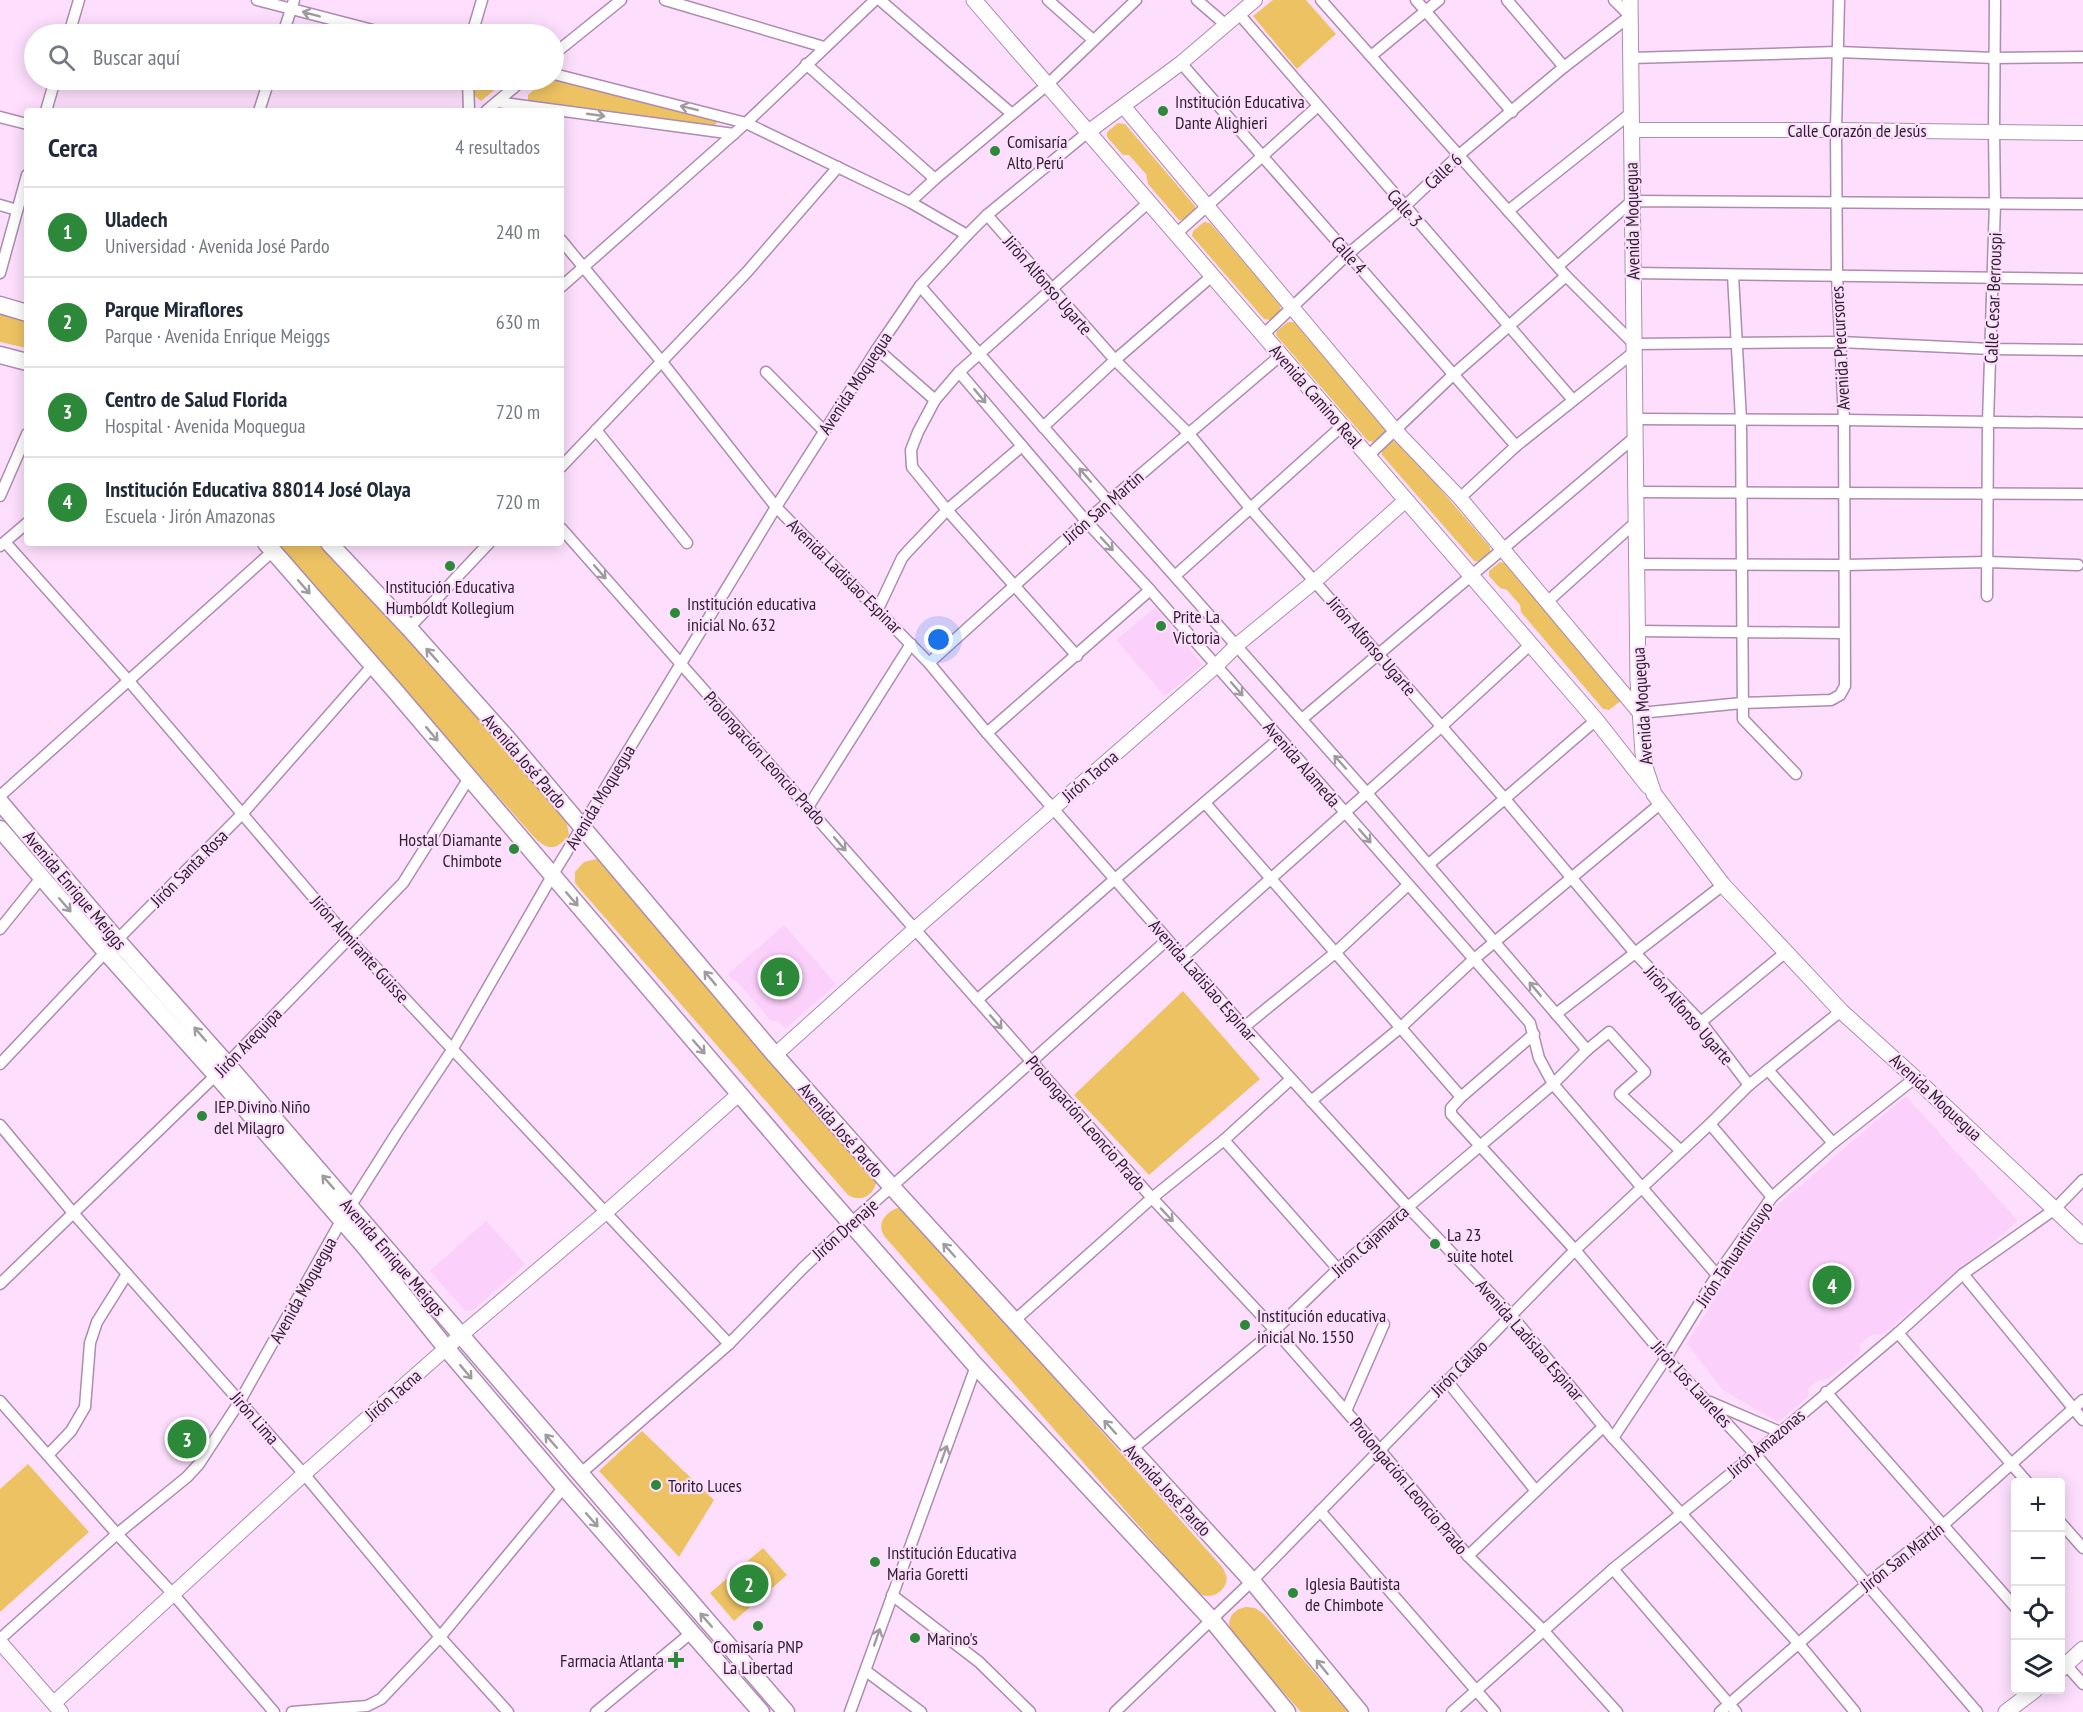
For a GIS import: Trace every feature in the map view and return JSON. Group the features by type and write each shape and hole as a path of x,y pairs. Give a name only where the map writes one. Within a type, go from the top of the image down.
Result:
{"main road":[{"name":"Avenida Camino Real","path":"974,0 1596,720 1657,799"},
{"name":"Avenida Moquegua","path":"1630,0 1637,631 1640,713 1646,770 1657,799 1723,885 1841,1011 1915,1077 2083,1236"},
{"path":"0,305 24,312"},
{"path":"0,355 24,361"},
{"name":"Avenida José Pardo","path":"332,546 409,628 582,827 775,1055 892,1187 1252,1581 1359,1712"},
{"path":"270,547 851,1223 976,1366 1212,1620 1287,1712"},
{"name":"Avenida Enrique Meiggs","path":"0,802 112,946 346,1214 460,1336 786,1712"},
{"name":"Avenida Enrique Meiggs","path":"0,829 41,878 112,946"},
{"name":"Avenida Enrique Meiggs","path":"346,1214 446,1348 761,1712"},
{"path":"2065,1662 2083,1649"},
{"path":"2006,1712 2029,1694"}],"street":[{"path":"72,24 79,0"},
{"path":"257,0 292,4 356,24"},
{"path":"475,24 482,0"},
{"path":"564,46 621,0"},
{"path":"665,0 824,47"},
{"path":"564,284 734,134 875,0"},
{"path":"880,0 1012,114"},
{"path":"1048,0 1093,40"},
{"path":"910,202 935,178 1047,85 1136,0"},
{"path":"1197,0 1226,25"},
{"name":"Avenida Moquegua","path":"0,1640 117,1534 188,1477 199,1464 240,1401 346,1214 452,1050 552,876 776,507 920,286 987,215 1088,132 1181,63 1255,0"},
{"path":"1321,0 1566,276 1634,348"},
{"path":"1416,0 1512,112"},
{"path":"1371,56 1439,0"},
{"path":"1507,0 1564,67"},
{"path":"1614,0 1630,16"},
{"name":"Avenida Precursores","path":"1742,703 1831,700 1840,695 1845,686 1844,420 1837,275 1836,130 1839,0"},
{"name":"Calle Cesar Berrouspi","path":"1987,596 1988,422 1995,202 1995,0"},
{"path":"286,24 292,4"},
{"name":"Calle 3","path":"1239,14 1317,107 1573,400"},
{"name":"Calle 6","path":"1263,335 1348,254 1404,207 1459,155 1564,67 1630,16"},
{"path":"1631,58 1838,52 1995,58 2083,57"},
{"name":"Calle 4","path":"1181,63 1516,446"},
{"path":"806,64 935,178"},
{"path":"564,77 746,123 910,202 968,235"},
{"path":"47,108 52,90"},
{"path":"260,108 266,90"},
{"path":"468,90 469,108"},
{"path":"490,108 511,90"},
{"path":"497,102 541,108"},
{"path":"1124,106 1395,430 1460,498 1640,713 1742,703"},
{"path":"1176,234 1317,107"},
{"path":"564,111 734,134"},
{"path":"1508,211 1631,113"},
{"path":"0,117 24,123"},
{"name":"Calle Corazón de Jesús","path":"1631,130 2083,133"},
{"path":"564,464 747,272 838,167"},
{"path":"0,273 24,186"},
{"path":"1558,266 1632,201 2083,204"},
{"path":"1077,656 947,510 912,466 911,450 935,400 959,372 1149,202"},
{"path":"0,206 17,210"},
{"name":"Jirón Alfonso Ugarte","path":"987,215 1115,360 1189,434 1505,798 1635,953 1701,1022 1749,1085"},
{"name":"Avenida Ladislao Espinar","path":"564,244 662,362 776,507 911,644 1244,1027 1408,1207 1511,1315 1614,1438 1799,1644 1855,1712"},
{"path":"1633,273 2083,279"},
{"path":"1733,275 1741,420 1743,719 1796,774"},
{"path":"1043,427 1115,360 1212,276"},
{"path":"1368,456 1454,374 1566,276"},
{"name":"Avenida Alameda","path":"920,286 1429,864 1587,1050"},
{"path":"1460,498 1516,446 1634,348 1839,342 1991,349 2083,350"},
{"path":"877,349 935,400"},
{"name":"Jirón San Martin","path":"928,663 1086,521 1281,355"},
{"path":"766,372 824,431"},
{"name":"Avenida Alameda","path":"959,372 1086,521 1150,590 1530,1023 1539,1058 1553,1084 1717,1275"},
{"path":"1635,419 2083,423"},
{"path":"1176,575 1342,426"},
{"path":"596,430 687,543"},
{"path":"1302,719 1635,437"},
{"path":"0,496 5,473 24,439"},
{"path":"878,609 902,558 947,510 1022,446"},
{"path":"1635,492 2083,494"},
{"name":"Jirón Tacna","path":"775,1055 1237,645 1406,500"},
{"path":"1547,602 1636,522"},
{"path":"2,544 24,526"},
{"name":"Prolongación Leoncio Prado","path":"564,531 1030,1061 1152,1198 1275,1330 1379,1449 1468,1556 1543,1630 1617,1712"},
{"name":"Jirón Almirante Guisse","path":"2,544 128,680 349,939 729,1344"},
{"path":"409,628 486,546"},
{"path":"0,796 270,547"},
{"path":"1636,564 1845,565 1987,562 2078,565"},
{"path":"987,733 1150,590"},
{"path":"1637,631 1844,633"},
{"path":"808,807 911,644"},
{"path":"1184,956 1531,645"},
{"name":"Jirón Santa Rosa","path":"0,1064 243,813 372,666"},
{"path":"1429,864 1596,720"},
{"path":"977,1000 1280,738"},
{"name":"Jirón Arequipa","path":"0,1284 222,1070 403,883 469,778"},
{"path":"1311,1101 1400,1028 1473,960 1571,878 1657,799"},
{"path":"1205,803 1461,1097 1534,1034"},
{"path":"0,929 41,878"},
{"path":"1244,1027 1335,953 1408,885"},
{"path":"1557,1014 1723,885"},
{"name":"Jirón Drenaje","path":"580,1474 729,1344 803,1268 851,1223 1167,940"},
{"path":"1701,1022 1786,952"},
{"name":"Jirón Callao","path":"1115,1712 1252,1581 1575,1250 1749,1085 1841,1011"},
{"name":"Jirón Cajamarca","path":"1131,1450 1275,1330 1338,1269 1553,1084 1609,1032 1645,1072 1620,1094 1680,1150"},
{"path":"1768,1070 1833,1143"},
{"name":"Jirón Tahuantinsuyo","path":"1614,1438 1717,1275 1772,1197 1833,1143 1915,1077"},
{"path":"1014,1322 1152,1198 1224,1140 1291,1079"},
{"name":"Jirón Tacna","path":"58,1707 174,1594 304,1474 446,1348 605,1214 739,1094"},
{"name":"Jirón Los Laureles","path":"1461,1097 1451,1108 1451,1114 1575,1250 1666,1358 1755,1454 1977,1712"},
{"path":"1710,1124 1772,1197"},
{"name":"Jirón Lima","path":"0,1125 74,1214 304,1474 440,1637 508,1712"},
{"path":"1224,1140 1338,1269"},
{"name":"Jirón Amazonas","path":"1452,1712 1613,1569 1755,1454 1898,1333 1963,1274 2055,1209 2083,1180"},
{"path":"48,1455 71,1431 85,1407 90,1343 97,1322 127,1274"},
{"path":"1963,1274 2083,1420"},
{"path":"1346,1411 1384,1324"},
{"path":"1898,1333 2023,1478"},
{"path":"850,1712 976,1366"},
{"path":"1447,1381 1536,1491"},
{"path":"1826,1392 2011,1602"},
{"path":"1705,1399 1780,1432"},
{"name":"Jirón San Martín","path":"1719,1712 1733,1708 1799,1644 1868,1583 1942,1526 2083,1400"},
{"path":"0,1401 117,1534 174,1594 274,1712"},
{"path":"1468,1556 1604,1426"},
{"path":"292,1712 367,1706 386,1694 440,1637 564,1487"},
{"path":"1320,1511 1495,1712"},
{"path":"2065,1527 2083,1548"},
{"path":"1613,1569 1733,1708"},
{"path":"892,1594 979,1662 1030,1712"},
{"path":"596,1712 691,1632"},
{"path":"0,1640 58,1707"},
{"path":"2065,1666 2083,1684"},
{"path":"866,1671 921,1712"}],"shaded area":[{"path":"1273,0 1306,0 1336,34 1297,69 1253,16"},
{"path":"564,81 716,119 717,123 713,127 533,104 528,101 528,95 534,90 564,90"},
{"path":"474,90 495,90 481,101 475,96"},
{"path":"1118,123 1125,124 1195,206 1195,212 1185,221 1179,220 1148,184 1146,174 1129,155 1123,155 1107,137 1107,132"},
{"path":"1204,222 1210,223 1281,305 1280,311 1270,320 1264,319 1192,236 1193,231"},
{"path":"0,309 24,315 24,347 0,342"},
{"path":"1288,322 1294,322 1385,427 1385,433 1375,442 1368,441 1276,335 1277,331"},
{"path":"1393,441 1400,442 1490,547 1490,553 1480,562 1474,561 1382,455 1382,450"},
{"path":"278,546 326,546 566,819 569,835 560,844 548,847 534,837"},
{"path":"1500,562 1506,563 1622,700 1609,710 1603,709 1521,612 1520,605 1507,590 1500,588 1489,576 1489,571"},
{"path":"1156,607 1202,665 1165,696 1116,640"},
{"path":"596,859 602,861 877,1178 868,1196 859,1198 848,1195 579,888 575,883 575,872 584,862"},
{"path":"784,925 836,984 785,1029 779,1021 771,1021 736,980 734,981 728,974"},
{"path":"1183,991 1260,1079 1149,1175 1074,1095"},
{"path":"1906,1096 2018,1221 1882,1335 1873,1334 1860,1344 1859,1355 1828,1379 1819,1380 1808,1389 1808,1397 1778,1422 1723,1390 1687,1344 1752,1237 1775,1207"},
{"path":"897,1208 904,1209 1223,1568 1227,1578 1221,1591 1207,1596 1198,1593 885,1237 881,1224 888,1213"},
{"path":"486,1221 525,1264 473,1310 465,1311 430,1271"},
{"name":"Torito Luces","path":"642,1431 714,1500 679,1557 599,1471"},
{"path":"28,1464 89,1532 0,1612 0,1489"},
{"path":"763,1548 787,1575 734,1621 710,1593"},
{"path":"1246,1607 1255,1608 1264,1614 1348,1712 1301,1712 1231,1633 1229,1623 1231,1616 1237,1610"}],"place":[{"name":"Institución Educativa Dante Alighieri","path":"1163,111"},
{"name":"Comisaría Alto Perú","path":"995,151"},
{"name":"Institución Educativa Humboldt Kollegium","path":"450,566"},
{"name":"Institución educativa inicial No. 632","path":"675,613"},
{"name":"Prite La Victoria","path":"1161,626"},
{"name":"Hostal Diamante Chimbote","path":"514,849"},
{"name":"Uladech","path":"780,977"},
{"name":"IEP Divino Niño del Milagro","path":"202,1116"},
{"name":"La 23 suite hotel","path":"1435,1244"},
{"name":"Institución Educativa 88014 José Olaya","path":"1832,1285"},
{"name":"Institución educativa inicial No. 1550","path":"1245,1325"},
{"name":"Centro de Salud Florida","path":"187,1439"},
{"name":"Torito Luces","path":"656,1485"},
{"name":"Institución Educativa Maria Goretti","path":"875,1562"},
{"name":"Parque Miraflores","path":"749,1584"},
{"name":"Iglesia Bautista de Chimbote","path":"1293,1593"},
{"name":"Comisaría PNP La Libertad","path":"758,1626"},
{"name":"Marino's","path":"915,1638"},
{"name":"Farmacia Atlanta","path":"676,1660"}]}
